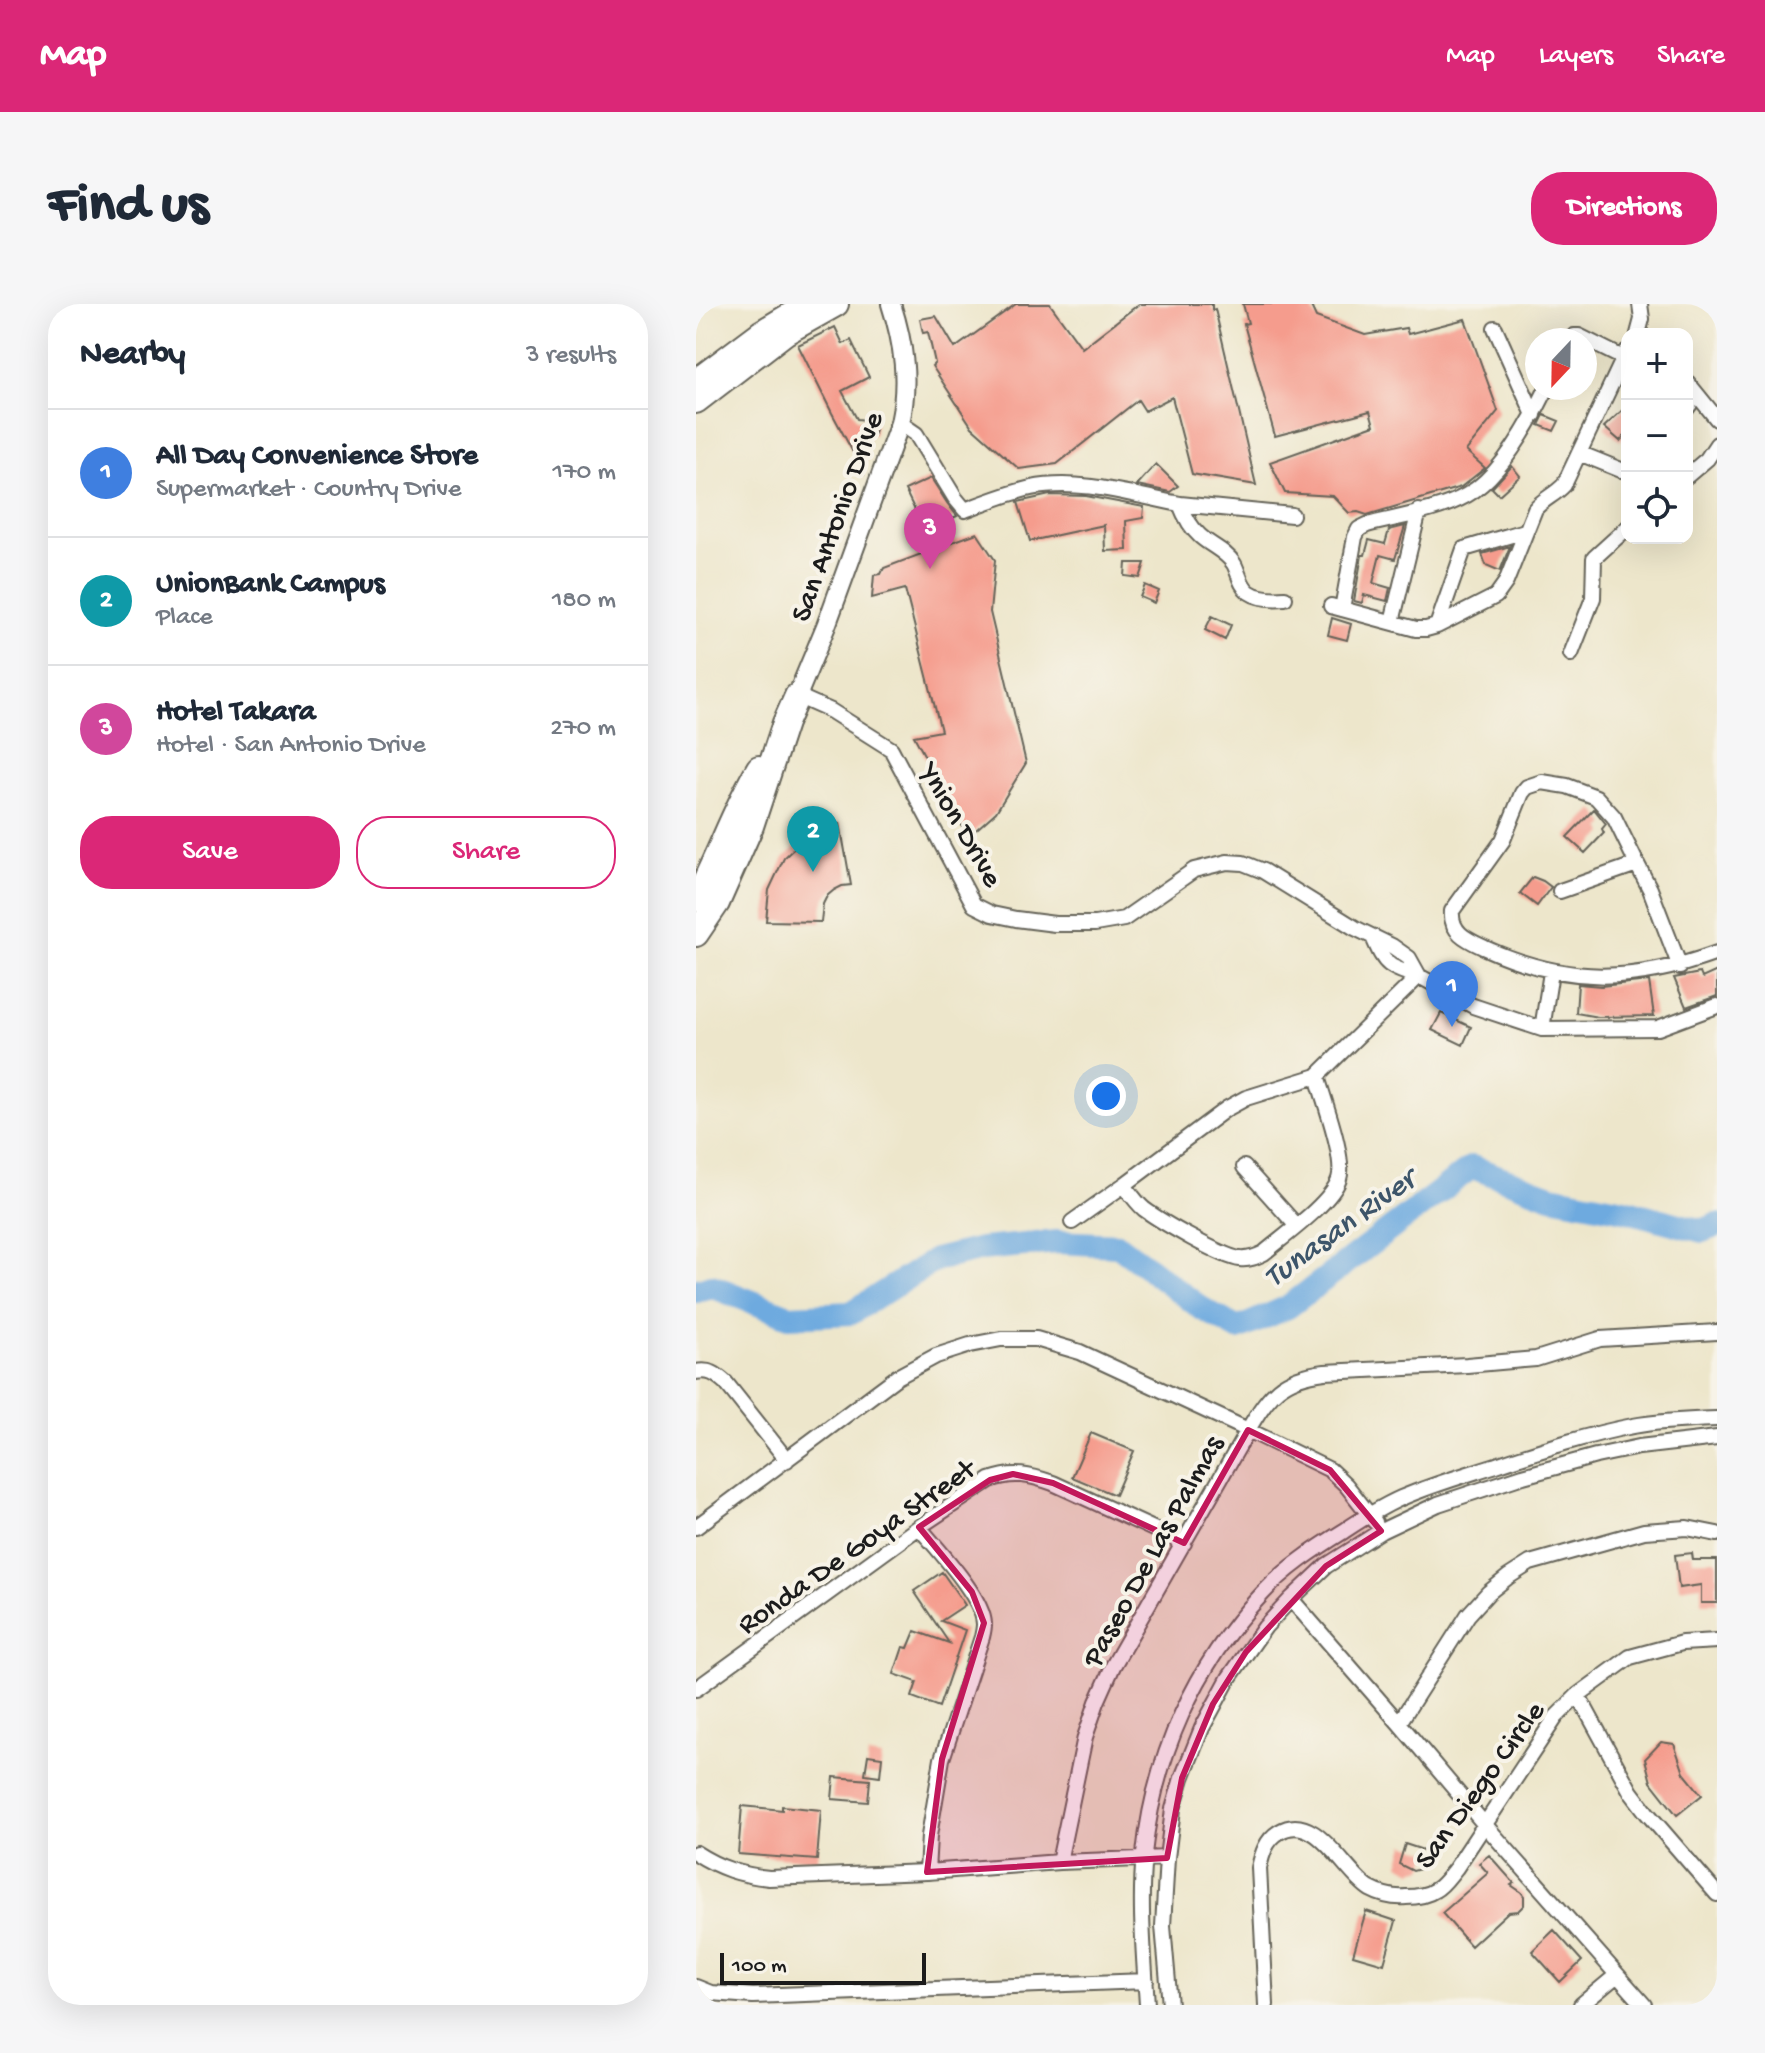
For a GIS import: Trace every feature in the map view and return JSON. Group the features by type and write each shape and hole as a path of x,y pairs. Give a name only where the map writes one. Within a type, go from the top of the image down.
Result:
{"highway":[{"path":"696,401 786,332 836,304"},
{"path":"696,934 717,903 751,826 797,696"},
{"path":"696,899 751,780 785,723"}],"main road":[{"path":"696,379 760,331 805,304"}],"street":[{"name":"San Antonio Drive","path":"797,696 826,626 900,423 905,400 906,369 891,304"},
{"path":"1640,304 1641,328"},
{"path":"1495,328 1534,415"},
{"path":"1597,344 1621,354"},
{"path":"1541,400 1511,451 1468,494 1449,503 1359,529 1336,608 1426,629 1496,596 1506,582 1539,503 1564,485 1621,366"},
{"path":"1693,389 1717,419"},
{"path":"900,423 916,434 965,510 1032,488 1060,486 1092,487 1180,504 1292,515"},
{"path":"1692,472 1707,459 1717,444"},
{"path":"1579,453 1621,468"},
{"path":"1180,504 1187,521 1199,535 1228,556 1251,594 1271,599 1285,598"},
{"path":"1392,622 1419,511"},
{"path":"1437,626 1464,549 1525,531"},
{"path":"1571,654 1593,598 1594,558 1621,533"},
{"name":"Ynion Drive","path":"797,696 831,711 891,749 974,905 992,914 1055,924 1095,924 1124,919 1194,870 1227,862 1243,863 1263,871 1401,952 1409,958 1419,976"},
{"path":"1680,967 1650,889 1614,817 1596,797 1567,786 1542,782 1527,787 1503,840 1455,905 1451,918 1457,932 1507,958 1551,972 1590,976 1632,975 1680,967 1717,953"},
{"path":"1560,891 1637,864"},
{"path":"1373,937 1382,959 1390,966 1419,976 1473,1006 1542,1029 1658,1028 1717,1006"},
{"path":"1542,1029 1551,972"},
{"path":"1072,1222 1226,1109 1246,1098 1317,1076 1419,976"},
{"path":"1124,1185 1145,1209 1229,1256 1242,1259 1264,1253 1326,1200 1339,1180 1340,1160 1317,1076"},
{"path":"1244,1167 1296,1225"},
{"path":"696,1527 897,1377 936,1356 1001,1339 1036,1339 1080,1352 1248,1430 1260,1407 1273,1393 1303,1375 1536,1359 1600,1339 1717,1332"},
{"path":"696,1372 707,1370 726,1383 787,1460"},
{"path":"1147,2005 1141,1925 1143,1857 1151,1807 1168,1746 1207,1667 1263,1593 1310,1552 1400,1498 1433,1485 1633,1426 1717,1419"},
{"name":"Paseo De Las Palmas","path":"1059,1862 1085,1737 1097,1702 1113,1666 1248,1430 1330,1470 1346,1485 1381,1531"},
{"path":"1170,2005 1163,1926 1173,1809 1182,1778 1213,1704 1246,1652 1291,1599 1326,1566 1381,1531 1438,1504 1538,1472 1639,1447 1717,1438"},
{"name":"Ronda De Goya Street","path":"696,1689 919,1527 990,1480 1013,1474 1030,1475 1184,1543"},
{"path":"919,1527 972,1592 984,1623 942,1759 929,1836 927,1872"},
{"path":"1399,1723 1468,1615 1488,1593 1530,1563 1644,1531 1687,1528 1717,1534"},
{"path":"1291,1599 1644,2005"},
{"name":"San Diego Circle","path":"1266,2005 1259,1868 1263,1850 1273,1836 1287,1828 1298,1826 1307,1829 1367,1887 1385,1896 1421,1896 1437,1890 1456,1868 1556,1717 1578,1695 1630,1657 1682,1643 1717,1641"},
{"path":"1578,1695 1631,1792 1717,1894"},
{"path":"696,1853 729,1871 769,1878 1167,1858"},
{"path":"1581,2005 1617,1975"},
{"path":"696,1987 711,1999 1146,1981"}],"highlighted area":[{"path":"1248,1430 1330,1470 1381,1531 1326,1566 1246,1652 1213,1704 1182,1778 1167,1858 927,1872 942,1759 984,1623 972,1592 919,1527 990,1480 1013,1474 1053,1483 1184,1543"}],"building":[{"path":"1016,304 1050,304 1082,348 1139,304 1212,304 1256,485 1192,474 1172,397 1145,411 1138,400 1057,464 1019,469 972,427 932,366 935,363 928,332 923,333 920,319 936,316 955,348"},
{"path":"1243,304 1310,304 1316,317 1365,335 1406,328 1408,334 1465,319 1498,411 1466,451 1485,468 1461,487 1367,515 1349,513 1333,496 1285,493 1270,462 1374,425 1370,411 1275,436 1244,324 1248,323"},
{"path":"835,327 843,344 851,340 869,377 842,391 857,419 876,421 874,435 869,434 864,473 798,345"},
{"path":"1621,411 1620,441 1604,427"},
{"path":"1544,415 1559,421 1554,431 1539,425"},
{"path":"1156,464 1178,486 1170,492 1137,485"},
{"path":"1512,466 1520,476 1499,495 1492,488"},
{"path":"931,478 957,516 925,531 905,490"},
{"path":"1050,495 1086,496 1144,507 1143,518 1126,521 1127,550 1105,551 1104,525 1030,541 1018,502"},
{"path":"1405,526 1395,559 1380,555 1373,583 1390,588 1387,601 1364,595 1362,603 1354,601 1362,555 1365,555 1369,540 1385,544 1389,530"},
{"path":"977,533 995,560 990,612 1026,763 996,812 968,837 914,736 941,731 905,589 872,598 874,575 881,574 884,568 929,551 935,554 933,549"},
{"path":"1510,546 1500,571 1486,565 1482,554"},
{"path":"1126,563 1145,563 1140,578 1125,576"},
{"path":"1145,585 1159,591 1154,603 1140,597"},
{"path":"1212,616 1231,625 1225,640 1205,630"},
{"path":"1332,618 1351,624 1347,640 1328,635"},
{"path":"1594,809 1606,824 1602,829 1604,833 1585,853 1567,837"},
{"path":"840,823 851,885 842,886 827,896 821,922 766,921 769,890 784,858 808,835"},
{"path":"1533,877 1551,887 1537,906 1520,893"},
{"path":"1717,971 1717,996 1686,1007 1674,978 1700,973 1702,978"},
{"path":"1649,981 1654,1016 1598,1017 1576,1013 1578,984 1601,986"},
{"path":"1441,1013 1471,1027 1463,1045 1432,1030"},
{"path":"1091,1433 1134,1451 1115,1495 1072,1477"},
{"path":"1692,1553 1693,1560 1717,1560 1717,1603 1701,1603 1701,1585 1679,1588 1675,1555"},
{"path":"942,1572 965,1605 941,1621 965,1630 939,1707 912,1697 917,1682 894,1674 903,1647 908,1648 915,1631 949,1643 914,1591"},
{"path":"1661,1742 1674,1744 1684,1773 1702,1795 1677,1815 1651,1782 1645,1759"},
{"path":"868,1755 882,1757 880,1776 865,1774"},
{"path":"834,1777 870,1780 868,1802 832,1799"},
{"path":"742,1806 821,1810 817,1860 738,1854"},
{"path":"1405,1844 1429,1852 1424,1868 1413,1871 1399,1864"},
{"path":"1489,1855 1514,1883 1511,1885 1524,1896 1524,1905 1518,1911 1508,1912 1471,1946 1442,1913 1488,1873 1479,1863"},
{"path":"1366,1911 1396,1921 1384,1964 1353,1955"},
{"path":"1554,1930 1582,1961 1560,1982 1532,1951"}],"waterway":[{"name":"Tunasan River","path":"696,1291 711,1286 789,1316 851,1313 935,1260 981,1249 1057,1242 1118,1245 1201,1308 1238,1329 1288,1307 1472,1167 1551,1196 1624,1210 1702,1231 1717,1225"}],"place":[{"name":"Hotel Takara","path":"930,569"},
{"name":"UnionBank Campus","path":"813,872"},
{"name":"All Day Convenience Store","path":"1452,1027"}]}
